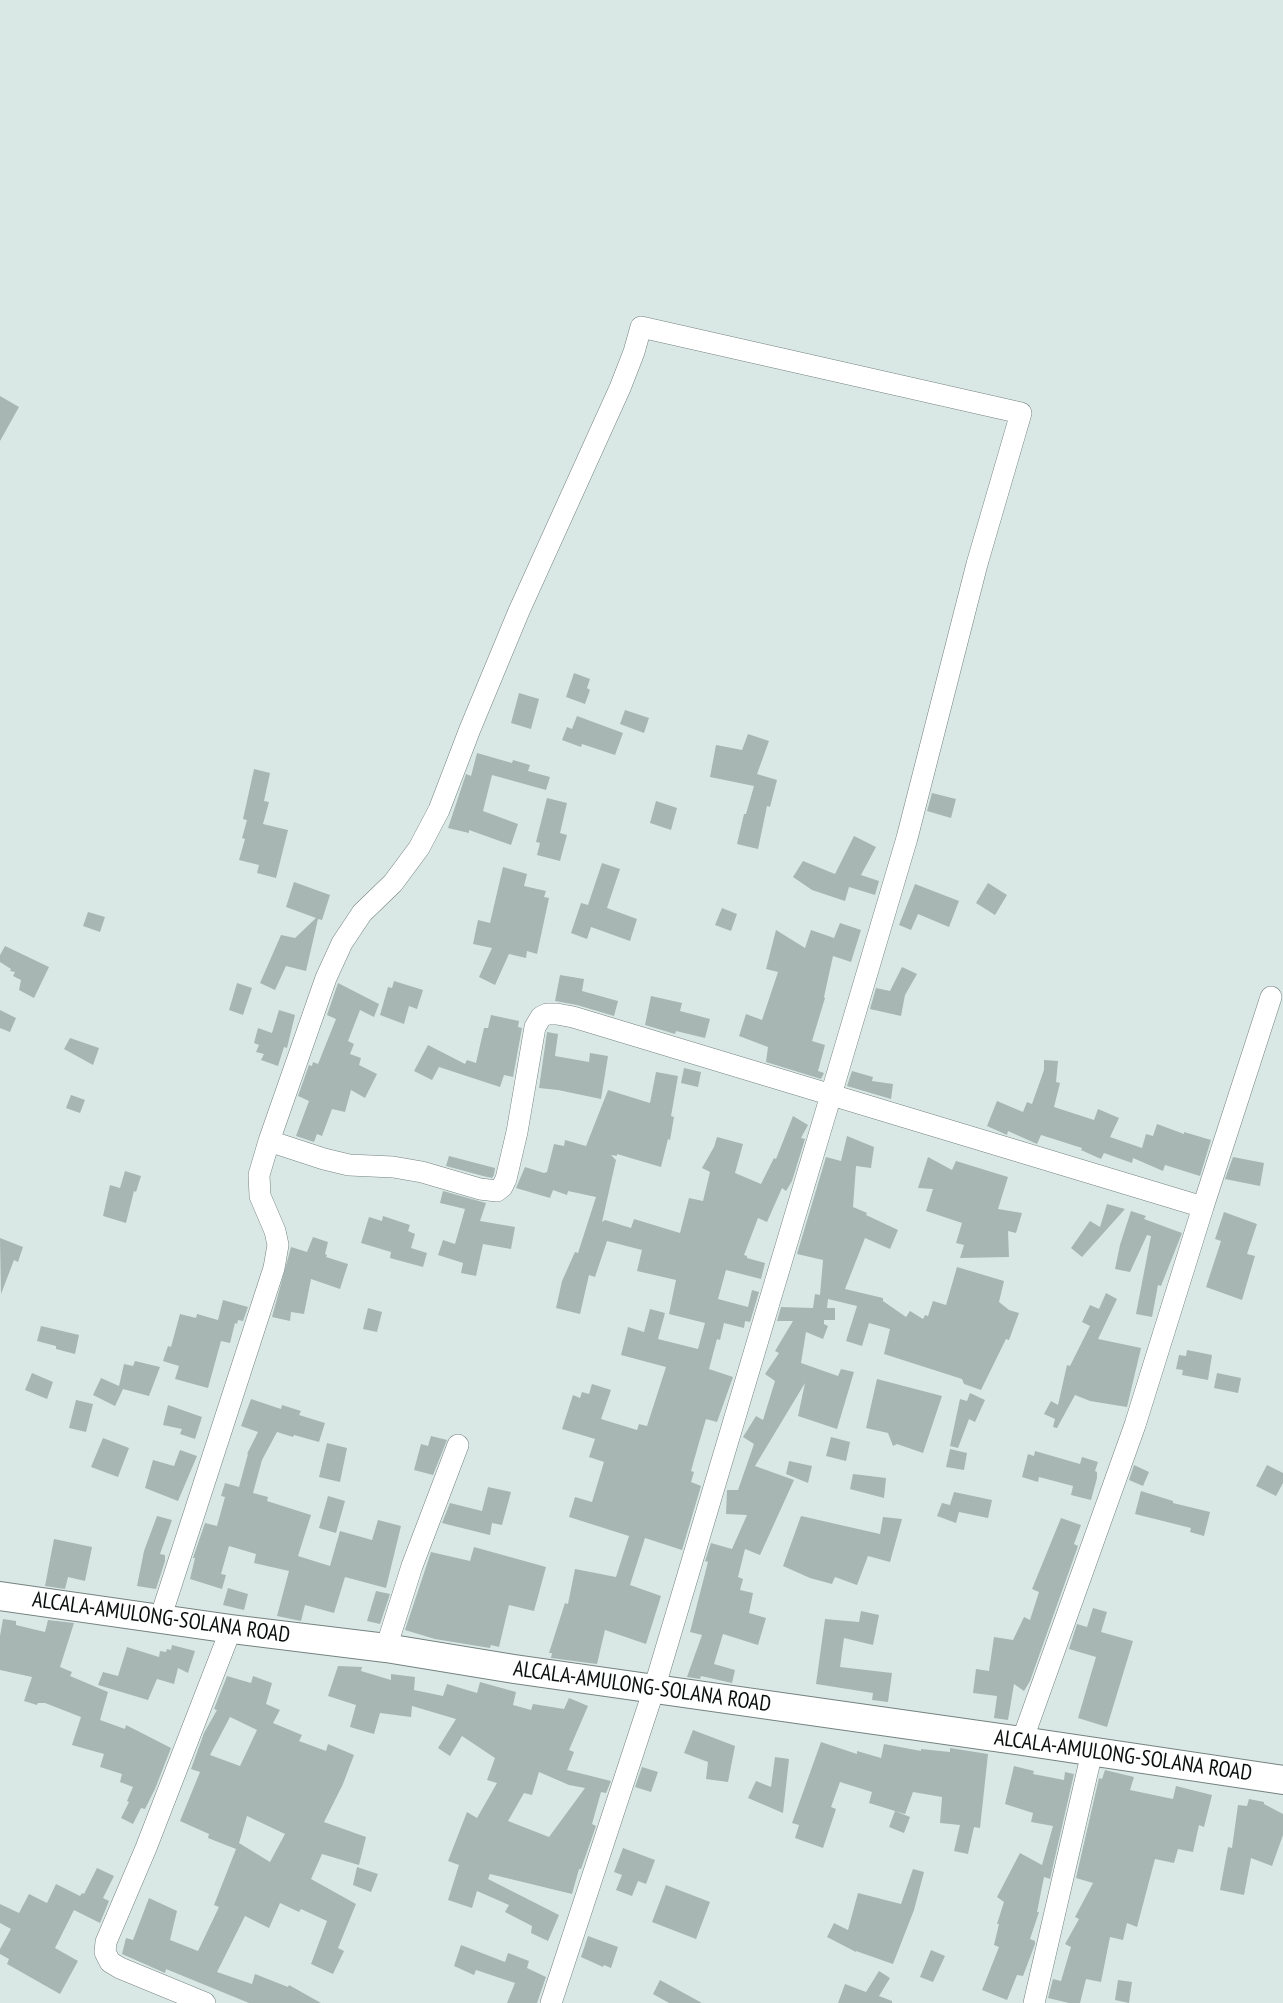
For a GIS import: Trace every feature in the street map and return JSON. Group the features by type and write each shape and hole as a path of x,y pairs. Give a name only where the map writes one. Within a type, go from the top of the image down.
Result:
{"main road":[{"name":"ALCALA-AMULONG-SOLANA ROAD","path":"0,1596 231,1629 386,1648 1283,1780"}],"street":[{"path":"160,1619 274,1268 279,1245 260,1196 260,1175 268,1141 326,978 342,943 362,913 393,883 419,848 439,810 519,610 620,388 641,327 1021,413 977,564 907,838 654,1689 551,2003"},
{"path":"1022,1741 1135,1425 1271,997"},
{"path":"268,1141 349,1165 393,1167 422,1172 480,1189 497,1191 506,1179 517,1132 535,1028 541,1017 547,1014 573,1017 1203,1207"},
{"path":"386,1648 412,1566 458,1444"},
{"path":"205,2003 120,1968 110,1962 105,1952 106,1942 146,1848 231,1629"},
{"path":"1034,2003 1092,1752"}],"building":[{"path":"0,396 19,407 0,441"},
{"path":"574,673 590,679 587,688 590,690 585,704 566,697"},
{"path":"519,693 539,699 531,729 511,723"},
{"path":"625,710 649,718 644,733 620,724"},
{"path":"577,716 623,733 615,755 562,740 567,727 572,729"},
{"path":"748,734 769,741 757,774 777,780 770,807 767,806 758,849 737,844 754,786 710,777 716,745 742,750"},
{"path":"477,753 512,763 513,760 530,765 528,771 550,777 546,790 492,775 483,811 518,824 511,845 469,830 469,833 448,828 466,774 471,776"},
{"path":"254,769 270,773 264,801 269,802 263,824 288,830 276,878 257,873 259,865 239,860 247,820 243,819"},
{"path":"932,793 956,799 951,818 927,811"},
{"path":"547,798 567,803 560,833 567,835 560,861 537,855 540,843 536,842"},
{"path":"656,801 677,808 671,830 650,823"},
{"path":"854,836 876,847 861,875 879,881 875,895 849,887 845,901 812,890 793,877 803,861 835,874"},
{"path":"602,863 620,869 607,908 637,919 630,941 591,927 587,939 571,933 581,903 588,905"},
{"path":"503,867 527,874 524,886 546,891 544,897 549,898 537,954 527,951 526,958 509,954 495,985 479,977 492,948 473,944 478,920 490,923"},
{"path":"294,882 330,895 322,920 318,919 306,971 286,966 275,990 260,983 281,935 295,938 316,918 286,907"},
{"path":"988,883 1007,895 995,915 976,903"},
{"path":"915,884 959,901 949,927 918,914 911,930 899,925"},
{"path":"722,908 737,914 731,931 715,925"},
{"path":"88,912 105,917 100,932 83,926"},
{"path":"840,923 861,930 851,962 833,956 825,998 812,1041 825,1045 818,1071 824,1073 821,1079 766,1062 768,1047 739,1036 746,1014 762,1020 778,972 766,969 776,930 805,948 811,930 834,938"},
{"path":"5,946 49,967 34,998 19,990 21,980 13,976 15,972 10,971 11,969 0,962 0,955"},
{"path":"902,967 917,974 905,995 901,1016 870,1009 876,988 890,991"},
{"path":"560,975 584,979 582,991 618,1001 614,1016 555,1001"},
{"path":"394,981 423,990 417,1009 409,1006 404,1024 380,1015 388,987 392,988"},
{"path":"237,983 252,988 243,1015 229,1010"},
{"path":"338,983 379,1004 374,1017 360,1010 348,1041 354,1044 350,1054 361,1058 359,1065 377,1074 365,1098 351,1090 345,1112 332,1109 322,1136 317,1134 314,1142 296,1136 309,1101 298,1096 309,1065 312,1066 313,1062 318,1064 336,1019 327,1015"},
{"path":"651,996 682,1003 680,1011 710,1019 705,1038 676,1031 675,1034 645,1025"},
{"path":"0,1010 16,1018 10,1032 0,1028"},
{"path":"279,1010 295,1015 287,1048 284,1047 278,1066 261,1060 264,1054 256,1052 259,1045 254,1043 258,1028 272,1033"},
{"path":"491,1015 519,1021 518,1027 522,1028 513,1077 504,1075 500,1087 439,1067 432,1080 414,1071 428,1045 465,1064 467,1060 476,1063 484,1028 488,1028"},
{"path":"547,1032 558,1034 555,1056 589,1062 590,1053 608,1056 601,1099 539,1088"},
{"path":"70,1038 99,1048 93,1065 64,1049"},
{"path":"1044,1060 1058,1061 1056,1082 1060,1083 1054,1107 1094,1120 1098,1109 1119,1118 1110,1137 1142,1148 1146,1134 1153,1136 1157,1124 1184,1134 1184,1132 1211,1140 1200,1176 1165,1165 1163,1171 1133,1158 1132,1163 1104,1153 1101,1159 1081,1150 1082,1148 1041,1135 1037,1144 1008,1131 1007,1135 987,1126 997,1101 1023,1112 1027,1102 1032,1104 1044,1070"},
{"path":"684,1068 701,1072 698,1087 681,1083"},
{"path":"852,1071 873,1077 872,1081 893,1084 891,1099 847,1086"},
{"path":"656,1072 678,1076 671,1116 674,1117 670,1140 668,1139 661,1167 617,1154 617,1156 611,1155 616,1160 602,1222 605,1220 631,1228 634,1219 680,1233 689,1198 703,1201 710,1172 702,1168 717,1137 743,1144 735,1173 761,1184 774,1158 776,1159 793,1116 808,1125 801,1138 805,1139 792,1181 786,1191 782,1188 767,1222 758,1218 744,1255 765,1263 761,1279 726,1270 718,1299 748,1307 752,1290 759,1292 750,1322 745,1321 744,1328 724,1323 720,1340 717,1339 709,1369 733,1377 717,1422 706,1419 698,1446 691,1471 694,1472 691,1482 701,1486 682,1550 645,1538 630,1585 661,1596 646,1644 605,1630 597,1664 551,1658 552,1653 549,1653 565,1603 568,1604 575,1569 616,1577 629,1536 569,1517 575,1497 592,1502 604,1462 589,1457 595,1439 562,1429 573,1395 580,1398 582,1392 589,1394 592,1384 611,1390 601,1419 637,1430 639,1424 647,1426 666,1367 621,1355 628,1327 644,1332 650,1309 665,1313 658,1339 698,1349 705,1323 669,1314 676,1280 637,1271 642,1250 607,1241 595,1277 589,1275 580,1314 556,1308 562,1281 575,1252 578,1253 596,1197 568,1191 567,1195 553,1190 550,1198 516,1188 525,1167 547,1172 554,1144 564,1146 565,1140 586,1146 608,1090 650,1103"},
{"path":"71,1095 85,1100 80,1113 66,1108"},
{"path":"847,1136 874,1147 871,1168 856,1166 853,1207 898,1230 890,1249 865,1238 845,1289 883,1298 883,1301 906,1317 910,1311 923,1319 925,1315 928,1316 933,1301 946,1305 957,1267 1004,1281 999,1302 1009,1310 1019,1313 1009,1340 1006,1339 981,1390 964,1384 962,1379 884,1354 890,1329 869,1323 862,1346 846,1341 857,1306 828,1299 827,1308 835,1308 835,1320 824,1320 824,1324 828,1326 823,1339 806,1332 801,1363 838,1376 841,1369 854,1372 837,1429 798,1416 805,1383 755,1466 794,1480 760,1555 745,1549 738,1577 743,1579 740,1590 753,1593 749,1613 766,1618 758,1645 723,1634 714,1664 735,1670 732,1683 701,1676 700,1679 687,1677 702,1635 690,1632 711,1543 732,1549 747,1515 726,1514 727,1490 738,1490 754,1444 743,1437 756,1416 763,1420 775,1381 765,1374 779,1353 775,1351 793,1321 777,1321 781,1307 813,1308 815,1294 820,1295 823,1260 797,1254 826,1157 841,1161"},
{"path":"449,1156 495,1168 494,1175 492,1178 446,1166"},
{"path":"928,1157 952,1170 956,1161 1008,1177 998,1209 1022,1213 1016,1233 1008,1231 1009,1257 960,1258 964,1245 956,1243 962,1223 926,1211 933,1189 918,1188"},
{"path":"1233,1157 1264,1163 1260,1186 1225,1179"},
{"path":"125,1171 141,1176 136,1192 134,1191 126,1223 103,1216 110,1185 120,1188"},
{"path":"443,1191 486,1203 480,1221 515,1227 511,1249 483,1244 476,1276 461,1273 463,1263 438,1255 443,1240 455,1244 465,1209 440,1203"},
{"path":"1107,1204 1125,1209 1082,1257 1071,1248 1090,1221 1100,1227"},
{"path":"1131,1211 1146,1216 1144,1219 1182,1233 1161,1286 1158,1285 1152,1317 1136,1314 1151,1236 1147,1235 1130,1272 1115,1269"},
{"path":"1224,1212 1257,1224 1247,1254 1255,1256 1242,1300 1206,1287 1221,1241 1215,1239"},
{"path":"383,1216 410,1225 408,1231 415,1234 411,1248 427,1253 423,1267 390,1258 391,1252 361,1243 369,1217 382,1221"},
{"path":"313,1237 328,1242 326,1257 348,1264 340,1289 311,1279 304,1314 291,1312 290,1321 272,1317 291,1247 307,1252"},
{"path":"0,1238 23,1247 18,1262 14,1260 1,1294"},
{"path":"1106,1293 1117,1299 1098,1339 1141,1348 1127,1407 1090,1401 1075,1395 1057,1428 1053,1427 1055,1419 1044,1414 1051,1401 1058,1405 1067,1365 1070,1366 1090,1326 1082,1322 1090,1305 1099,1309"},
{"path":"223,1300 248,1307 243,1321 238,1320 237,1324 235,1323 230,1343 221,1341 208,1388 175,1379 179,1366 163,1361 168,1346 171,1347 180,1314 196,1318 197,1314 218,1320"},
{"path":"368,1308 382,1312 377,1332 363,1329"},
{"path":"41,1326 79,1335 75,1354 37,1341"},
{"path":"1187,1350 1212,1355 1208,1380 1182,1375 1183,1370 1176,1369 1179,1355 1186,1356"},
{"path":"135,1361 160,1367 149,1396 123,1389 115,1406 93,1395 101,1378 119,1386 124,1364 133,1366"},
{"path":"32,1373 53,1382 47,1399 25,1390"},
{"path":"1217,1373 1241,1378 1238,1393 1214,1388"},
{"path":"877,1379 942,1396 923,1453 897,1444 893,1446 888,1433 866,1428"},
{"path":"970,1393 985,1400 975,1422 969,1419 958,1448 950,1446 960,1399 967,1401"},
{"path":"251,1399 281,1409 282,1405 301,1411 299,1415 325,1423 319,1442 277,1432 262,1460 253,1493 268,1497 267,1501 311,1515 298,1556 330,1566 340,1531 372,1540 378,1520 401,1526 386,1588 345,1577 334,1613 305,1605 301,1621 277,1616 289,1571 254,1563 256,1554 229,1546 221,1574 226,1575 222,1589 190,1579 195,1558 193,1558 205,1523 217,1526 225,1497 221,1496 225,1483 239,1487 247,1454 258,1432 241,1426"},
{"path":"76,1400 93,1404 86,1432 69,1428"},
{"path":"168,1405 202,1417 195,1439 180,1434 182,1429 163,1425"},
{"path":"431,1436 447,1440 433,1475 414,1470 421,1444 428,1446"},
{"path":"831,1437 850,1442 846,1461 826,1456"},
{"path":"103,1438 129,1448 118,1477 91,1467"},
{"path":"327,1443 347,1448 340,1482 319,1477"},
{"path":"950,1449 967,1453 964,1470 946,1467"},
{"path":"180,1450 197,1456 178,1501 145,1488 153,1460 174,1466"},
{"path":"1035,1451 1080,1464 1082,1457 1098,1462 1095,1471 1097,1478 1091,1500 1071,1495 1073,1486 1039,1477 1038,1482 1022,1477 1028,1454 1034,1456"},
{"path":"789,1461 812,1466 808,1483 786,1474"},
{"path":"1134,1465 1149,1472 1143,1486 1129,1480"},
{"path":"1267,1465 1283,1473 1283,1483 1276,1496 1256,1486"},
{"path":"853,1474 886,1478 884,1498 850,1489"},
{"path":"488,1487 511,1492 502,1525 492,1523 490,1535 442,1523 450,1503 482,1511"},
{"path":"1141,1491 1173,1501 1173,1503 1210,1512 1204,1536 1190,1532 1191,1528 1135,1514"},
{"path":"954,1492 992,1500 988,1518 959,1512 956,1523 937,1516 942,1503 950,1505"},
{"path":"328,1496 345,1501 336,1533 319,1528"},
{"path":"157,1516 172,1520 160,1554 165,1555 165,1561 156,1589 137,1586 144,1551"},
{"path":"801,1516 880,1534 883,1517 902,1519 890,1562 868,1556 857,1585 835,1577 832,1584 810,1578 783,1566"},
{"path":"1061,1518 1081,1525 1074,1544 1078,1546 1030,1681 1024,1691 1014,1684 1008,1720 994,1718 997,1696 973,1693 976,1669 989,1671 994,1637 1013,1640 1024,1617 1030,1620 1039,1592 1032,1589"},
{"path":"54,1539 92,1547 85,1581 68,1577 65,1589 45,1586"},
{"path":"474,1547 546,1567 534,1611 509,1605 499,1647 491,1645 490,1648 435,1639 405,1630 431,1552 470,1561"},
{"path":"228,1588 248,1594 244,1610 223,1605"},
{"path":"376,1591 390,1594 380,1624 367,1621"},
{"path":"1093,1608 1107,1612 1101,1632 1133,1641 1107,1727 1078,1718 1096,1657 1069,1649 1077,1624 1087,1627"},
{"path":"861,1611 879,1615 873,1645 844,1638 840,1667 892,1673 888,1702 872,1700 873,1693 816,1684 825,1619 859,1622"},
{"path":"3,1619 16,1621 16,1625 45,1632 48,1620 74,1623 60,1667 72,1672 70,1676 108,1692 100,1720 125,1729 126,1725 171,1748 145,1809 141,1808 133,1824 121,1818 133,1787 120,1782 122,1774 100,1767 104,1754 72,1745 81,1717 45,1703 37,1705 24,1701 32,1677 0,1670 0,1636"},
{"path":"172,1645 195,1651 188,1673 178,1668 174,1684 157,1679 148,1700 98,1685 103,1672 118,1676 127,1647 159,1657 160,1651 171,1650"},
{"path":"338,1666 362,1667 361,1671 391,1680 391,1674 415,1677 414,1690 443,1696 447,1684 477,1693 480,1682 516,1692 513,1705 531,1710 533,1704 564,1709 569,1698 588,1706 569,1750 574,1752 567,1770 611,1781 606,1793 601,1792 592,1824 596,1826 572,1894 490,1874 488,1879 559,1915 548,1941 531,1933 532,1926 505,1912 509,1905 477,1891 472,1908 448,1900 459,1865 448,1861 467,1812 477,1818 497,1783 487,1780 495,1758 462,1736 450,1756 438,1748 456,1719 412,1706 411,1717 380,1713 374,1734 350,1727 356,1705 328,1696","holes":["539,1772 569,1785 585,1788 549,1837 508,1821 524,1793 532,1795"]},
{"path":"227,1676 251,1683 253,1676 272,1683 266,1704 280,1710 273,1723 302,1735 299,1741 326,1751 328,1744 354,1755 343,1784 324,1822 366,1837 359,1865 322,1854 311,1879 356,1904 338,1948 344,1951 333,1974 311,1964 327,1921 301,1909 299,1912 280,1903 269,1928 245,1916 217,1972 252,1984 255,1974 288,1987 289,1985 321,2003 249,2003 166,1969 165,1973 122,1954 126,1938 133,1940 149,1898 177,1911 170,1940 198,1951 219,1907 214,1905 236,1849 208,1838 209,1834 180,1821 200,1772 191,1769 204,1733 217,1710 214,1709","holes":["230,1717 257,1730 240,1766 210,1755","247,1816 285,1834 270,1862 239,1843"]},
{"path":"693,1730 735,1746 728,1782 706,1779 708,1762 684,1753"},
{"path":"821,1742 857,1754 857,1751 881,1758 884,1744 921,1751 921,1749 950,1752 950,1748 988,1754 980,1828 974,1827 968,1854 954,1851 960,1825 940,1823 942,1797 913,1792 905,1814 869,1803 872,1792 840,1782 831,1807 836,1809 823,1848 795,1838 799,1825 792,1823"},
{"path":"775,1757 789,1759 783,1813 748,1798 756,1781 771,1787"},
{"path":"1014,1766 1034,1771 1033,1774 1064,1780 1065,1772 1074,1774 1050,1879 1044,1877 1037,1912 1039,1912 1030,1939 1035,1941 1035,1944 1023,1976 1017,1975 1007,2000 982,1990 999,1947 994,1945 999,1924 997,1924 1004,1902 997,1897 1020,1853 1042,1865 1053,1826 1031,1822 1033,1813 1005,1804"},
{"path":"642,1767 658,1772 651,1792 635,1787"},
{"path":"1105,1770 1134,1777 1130,1790 1173,1799 1176,1786 1212,1795 1204,1827 1199,1825 1193,1852 1178,1849 1174,1863 1155,1859 1137,1927 1127,1923 1123,1940 1110,1937 1101,1982 1086,1979 1080,2003 1069,2003 1048,1998 1053,1979 1061,1981 1071,1947 1065,1944 1079,1919 1075,1917 1093,1883 1076,1878 1099,1778 1102,1779"},
{"path":"1249,1799 1264,1802 1283,1814 1283,1835 1272,1866 1251,1858 1244,1895 1220,1890 1228,1847 1232,1848 1238,1805 1247,1806"},
{"path":"895,1811 910,1817 904,1833 889,1827"},
{"path":"623,1848 655,1860 646,1884 638,1881 632,1896 616,1890 622,1875 614,1872"},
{"path":"357,1867 378,1874 371,1892 353,1885"},
{"path":"97,1868 114,1876 103,1898 109,1901 100,1923 74,1910 55,1948 78,1961 60,1994 7,1964 9,1959 0,1954 0,1949 11,1929 0,1923 0,1904 19,1913 29,1894 47,1903 56,1884 80,1896 84,1894"},
{"path":"913,1869 924,1872 914,1910 893,1964 856,1952 827,1937 834,1923 848,1930 858,1893 901,1904"},
{"path":"666,1885 710,1902 696,1939 652,1922"},
{"path":"588,1936 618,1947 611,1968 604,1965 603,1967 581,1957"},
{"path":"461,1945 505,1962 508,1953 529,1961 527,1968 546,1977 537,2003 507,2003 515,1983 476,1970 474,1975 454,1966"},
{"path":"931,1950 945,1956 933,1982 920,1977"},
{"path":"879,1971 890,1978 879,1996 892,2003 838,2003 845,1984 866,1992"},
{"path":"660,1980 702,2003 669,2003 653,1994"},
{"path":"1118,1980 1132,1982 1129,2003 1115,2000"}]}
